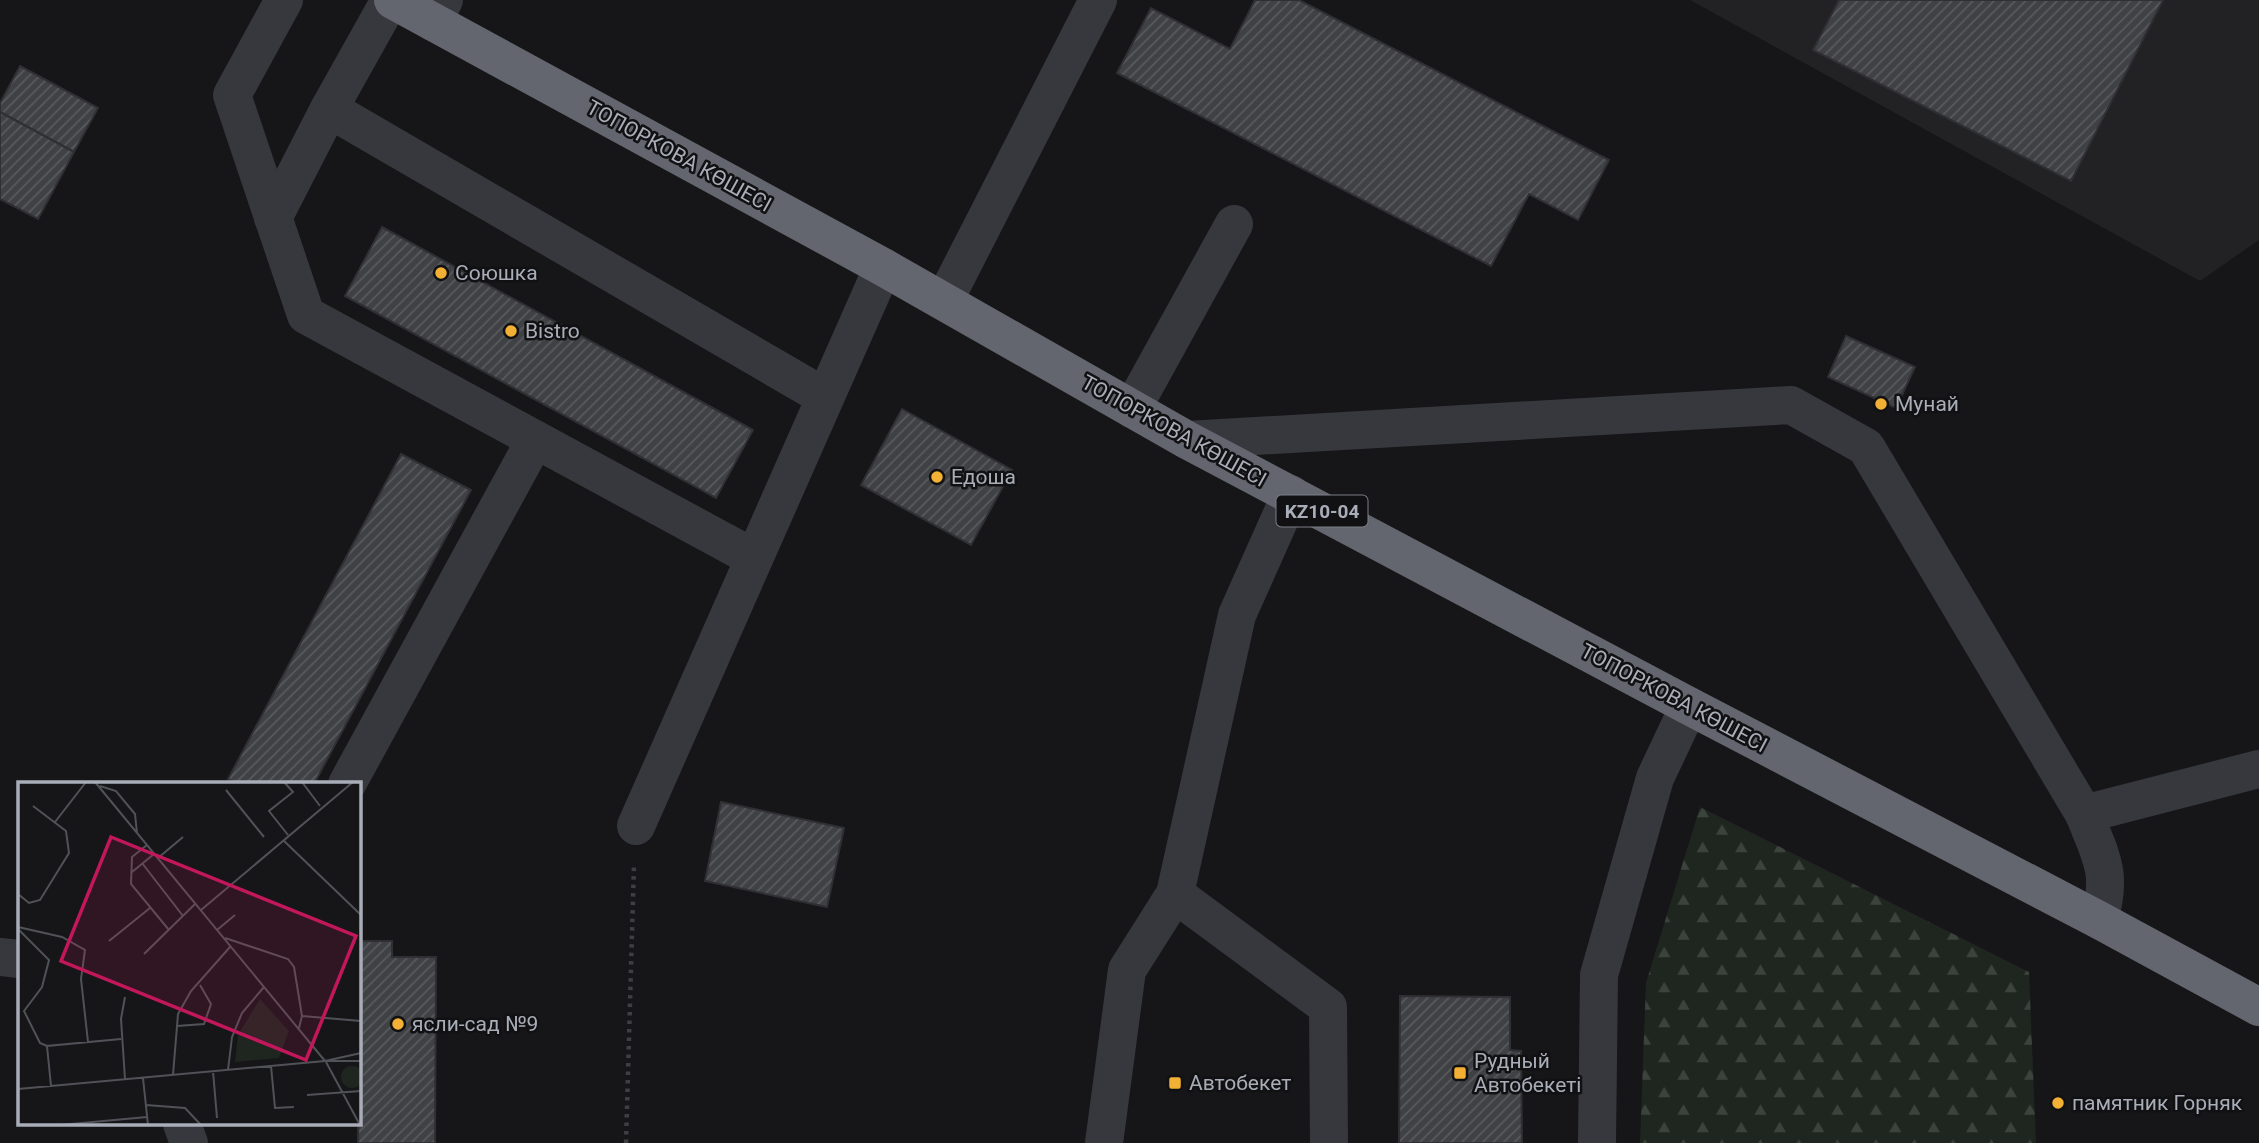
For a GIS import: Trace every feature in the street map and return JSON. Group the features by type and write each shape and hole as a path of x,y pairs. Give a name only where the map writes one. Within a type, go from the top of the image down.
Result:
{"highway":[{"name":"ТОПОРКОВА КӨШЕСІ","path":"391,0 438,11 1187,440 2099,919 2259,1007"}],"lane":[{"path":"284,0 232,95 306,315 754,558"},
{"path":"273,218 329,109 391,0"},
{"path":"944,301 1098,0"},
{"path":"329,109 825,397"},
{"path":"1132,409 1234,224"},
{"path":"636,826 883,267"},
{"path":"1187,440 1791,405 1866,447 2084,814 2105,865 2105,897 2099,919"},
{"path":"348,782 535,440"},
{"path":"1104,1143 1127,970 1175,894 1237,615 1291,494"},
{"path":"1597,1143 1599,975 1655,778 1689,706"},
{"path":"2084,814 2259,769"},
{"path":"1175,894 1328,1007 1329,1143"},
{"path":"0,957 18,959"},
{"path":"183,1126 189,1143"}],"path":[{"path":"626,1143 636,826"}],"shaded area":[{"path":"1690,0 2259,0 2259,240 2200,281"}],"green space":[{"path":"1700,807 2029,972 2036,1143 1640,1143 1646,983"}],"building":[{"path":"1255,0 1299,0 1609,160 1578,220 1529,194 1491,266 1117,73 1151,8 1230,49"},
{"path":"1839,0 2163,0 2071,181 1813,50"},
{"path":"20,66 98,108 74,152 0,112 0,103"},
{"path":"0,112 74,152 38,219 0,199"},
{"path":"382,227 753,430 716,498 345,296"},
{"path":"1846,336 1915,367 1896,408 1828,377"},
{"name":"Едоша","path":"902,409 1012,470 971,545 861,485"},
{"path":"401,454 471,490 315,782 233,782 228,779"},
{"path":"721,802 844,828 827,907 705,881"},
{"name":"ясли-сад №9","path":"360,941 392,941 392,957 436,957 435,1143 358,1143"},
{"name":"Рудный Автобекеті","path":"1400,996 1510,997 1510,1050 1521,1051 1522,1143 1399,1143"}],"place":[{"name":"Союшка","path":"441,273"},
{"name":"Bistro","path":"511,331"},
{"name":"Мунай","path":"1881,404"},
{"name":"Едоша","path":"937,477"},
{"name":"ясли-сад №9","path":"398,1024"},
{"name":"Рудный Автобекеті","path":"1460,1073"},
{"name":"Автобекет","path":"1175,1083"},
{"name":"памятник Горняк","path":"2058,1103"}]}
